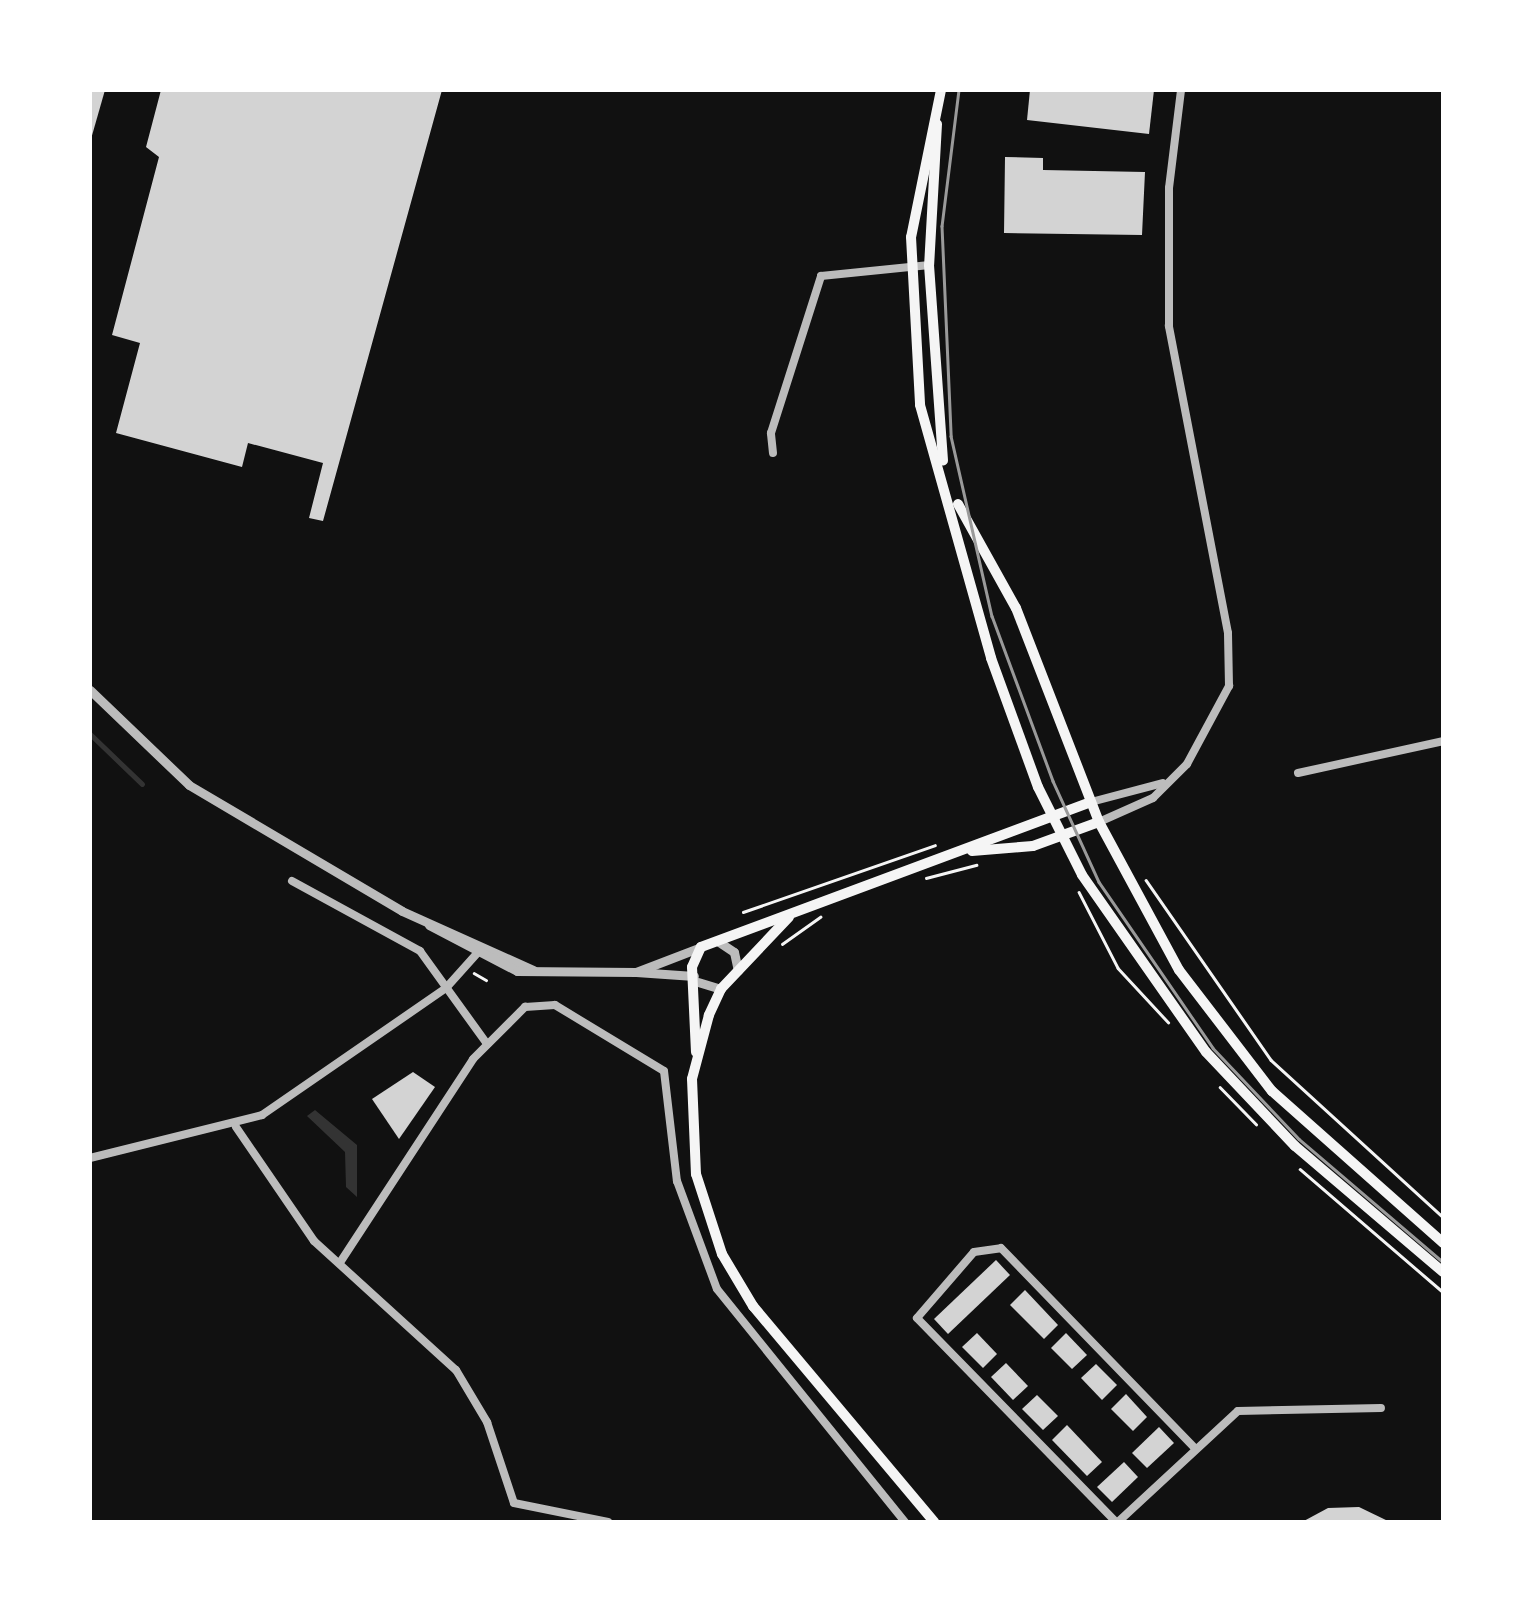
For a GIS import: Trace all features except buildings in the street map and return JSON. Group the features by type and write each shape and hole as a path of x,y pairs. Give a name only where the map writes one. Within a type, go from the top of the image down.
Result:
{"main road":[{"path":"941,90 910,265 920,404 953,498 990,658 1051,817 1206,1052 1295,1146 1443,1272"},
{"path":"937,113 929,265 943,464"},
{"path":"953,498 1016,608 1090,802 1178,970 1244,1060 1443,1243"},
{"path":"972,851 1090,802"},
{"path":"934,1521 770,1328 722,1254 692,1146 696,979 702,947 789,917 838,890 972,851 1060,836 1099,822"},
{"path":"696,1053 721,989 789,917"}],"street":[{"path":"1099,822 1153,798 1162,783 1214,728 1231,664 1171,353 1167,220 1181,90"},
{"path":"773,453 810,291 842,270 929,265"},
{"path":"90,690 189,785 477,957 533,970 636,972 696,979 721,989"},
{"path":"1298,773 1443,741"},
{"path":"1090,802 1162,783"},
{"path":"292,881 420,951 487,1044"},
{"path":"429,925 533,970"},
{"path":"719,942 737,956 738,974"},
{"path":"90,1158 236,1127 446,988 484,946"},
{"path":"636,972 702,947"},
{"path":"340,1262 487,1044 525,1008 549,1003 657,1063 669,1081 684,1206 717,1289 906,1522"},
{"path":"236,1127 314,1241 456,1370 487,1422 514,1503 608,1522"},
{"path":"1194,1447 1001,1248 974,1252 917,1318 1117,1522 1238,1410 1381,1408"}],"path":[{"path":"743,912 946,842"},
{"path":"921,879 975,866"},
{"path":"1154,888 1270,1060 1443,1217"},
{"path":"770,956 832,911"}],"shaded area":[{"path":"315,1110 357,1145 357,1197 346,1187 345,1152 307,1116"}],"waterway":[{"path":"90,734 142,784"}],"tram line":[{"path":"959,90 942,226 951,436 992,616 1053,781 1099,882 1213,1048 1299,1139 1443,1262"}]}
